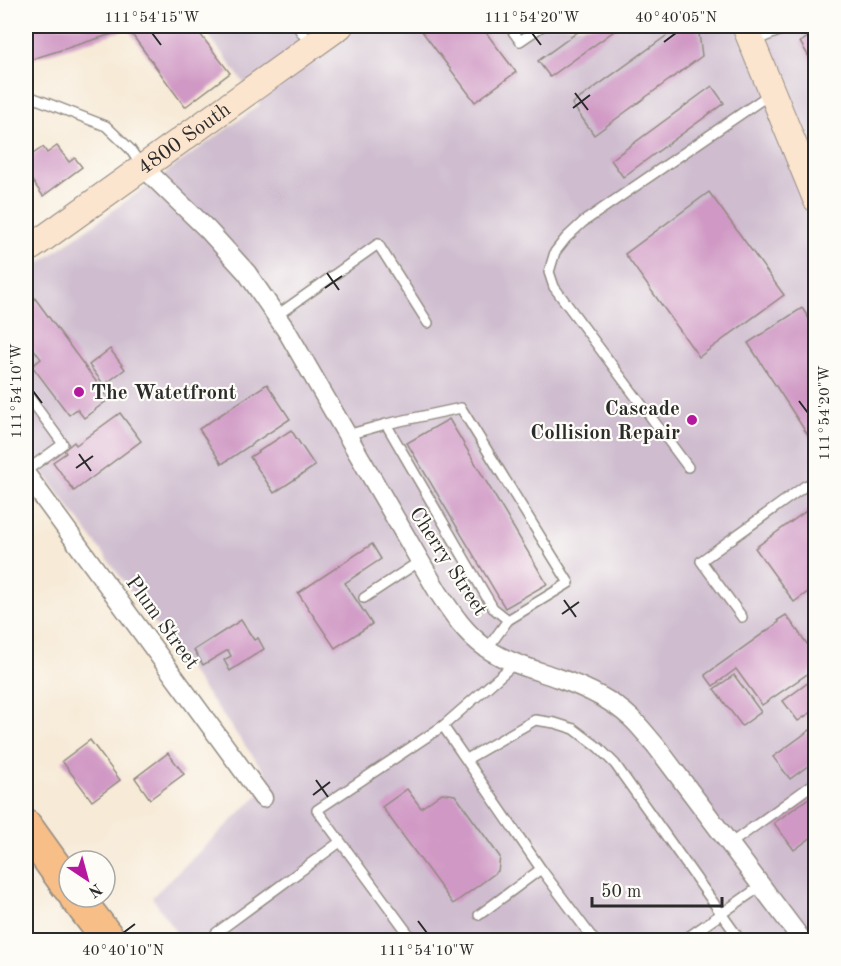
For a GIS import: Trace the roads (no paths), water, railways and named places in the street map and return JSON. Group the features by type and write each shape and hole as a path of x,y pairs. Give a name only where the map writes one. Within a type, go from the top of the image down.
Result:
{"highway":[{"path":"26,827 57,870"},
{"path":"85,909 109,940"}],"street":[{"name":"4800 South","path":"26,251 143,167 304,35 340,26"},
{"path":"748,34 816,199"},
{"name":"Cherry Street","path":"143,167 208,230 248,273 288,333 438,592 459,623 472,638 514,664 559,678 600,696 631,718 656,746 802,940"},
{"name":"Plum Street","path":"26,472 263,798"}],"lane":[{"path":"509,26 520,41 542,26"},
{"path":"748,34 779,31 787,26"},
{"path":"688,467 554,287 549,272 555,252 583,222 772,92"},
{"path":"26,95 106,126 130,149 143,167"},
{"path":"276,315 378,244 428,323"},
{"path":"26,393 63,444 26,472"},
{"path":"347,435 460,408 568,583 508,620 487,649"},
{"path":"386,424 493,608 508,620"},
{"path":"742,618 701,561 805,486 816,481"},
{"path":"364,598 420,561"},
{"path":"413,940 317,810 443,726 514,664"},
{"path":"467,759 535,720 574,729 615,764 740,940"},
{"path":"443,726 541,869 594,940"},
{"path":"730,844 816,782"},
{"path":"216,933 340,842"},
{"path":"479,915 541,869"},
{"path":"684,940 762,886"}],"place":[{"name":"The Watetfront","path":"79,392"},
{"name":"Cascade Collision Repair","path":"692,420"}]}
